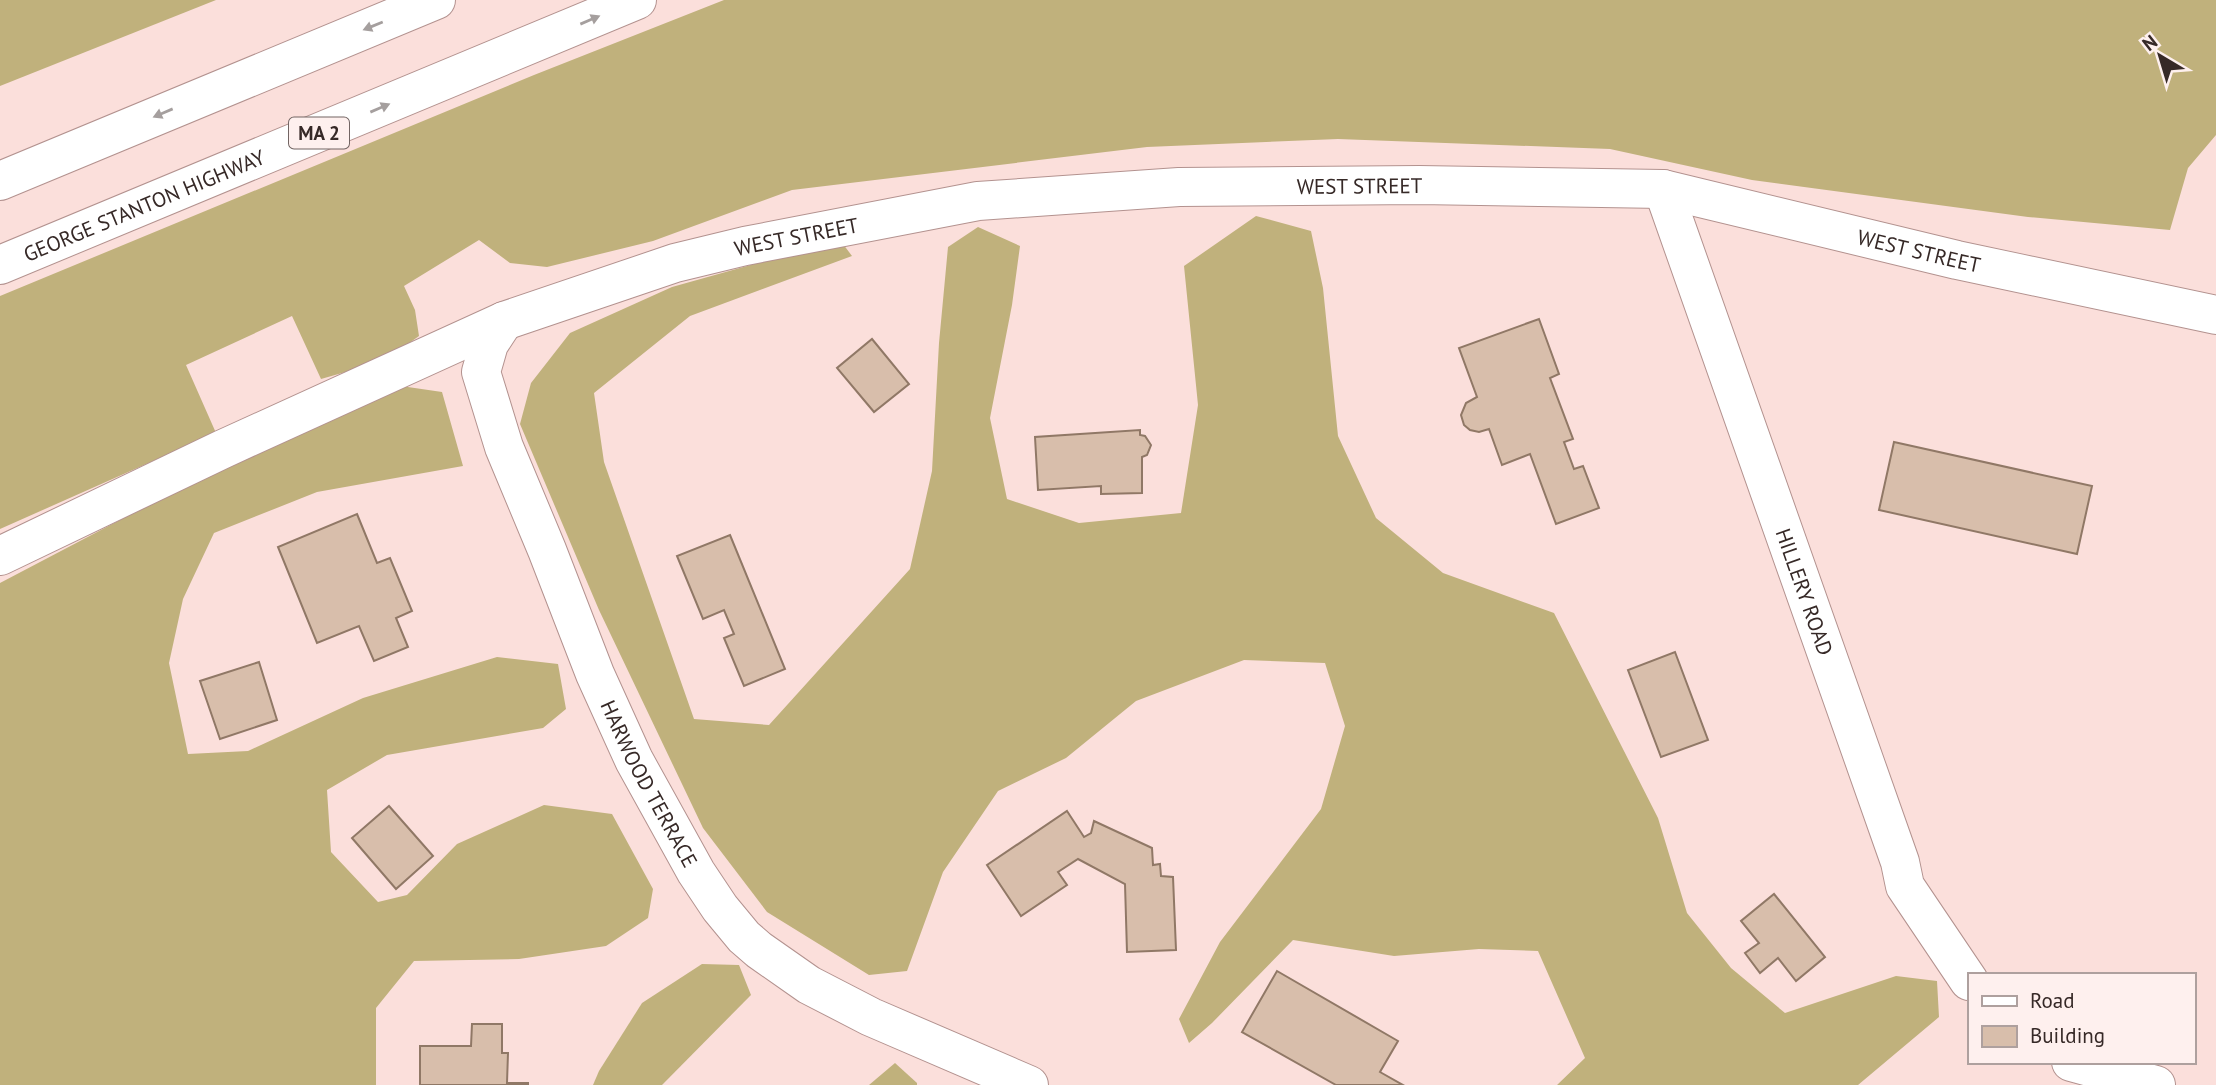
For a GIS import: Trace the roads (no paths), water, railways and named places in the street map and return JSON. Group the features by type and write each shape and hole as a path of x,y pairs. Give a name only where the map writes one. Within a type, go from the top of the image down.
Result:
{"main road":[{"path":"0,181 436,0"},
{"name":"GEORGE STANTON HIGHWAY","path":"0,265 637,0"},
{"name":"WEST STREET","path":"0,556 223,449 504,321 676,263 745,246 978,201 1179,187 1419,185 1663,189 1957,260 2216,315"},
{"name":"HILLERY ROAD","path":"1663,189 1895,849 1905,886 1968,980"},
{"name":"HARWOOD TERRACE","path":"504,321 489,345 481,372 504,447 595,674 634,760 696,872 720,908 744,937 759,950 809,985 871,1017 1029,1085"},
{"path":"2078,1064 2156,1085"}]}
